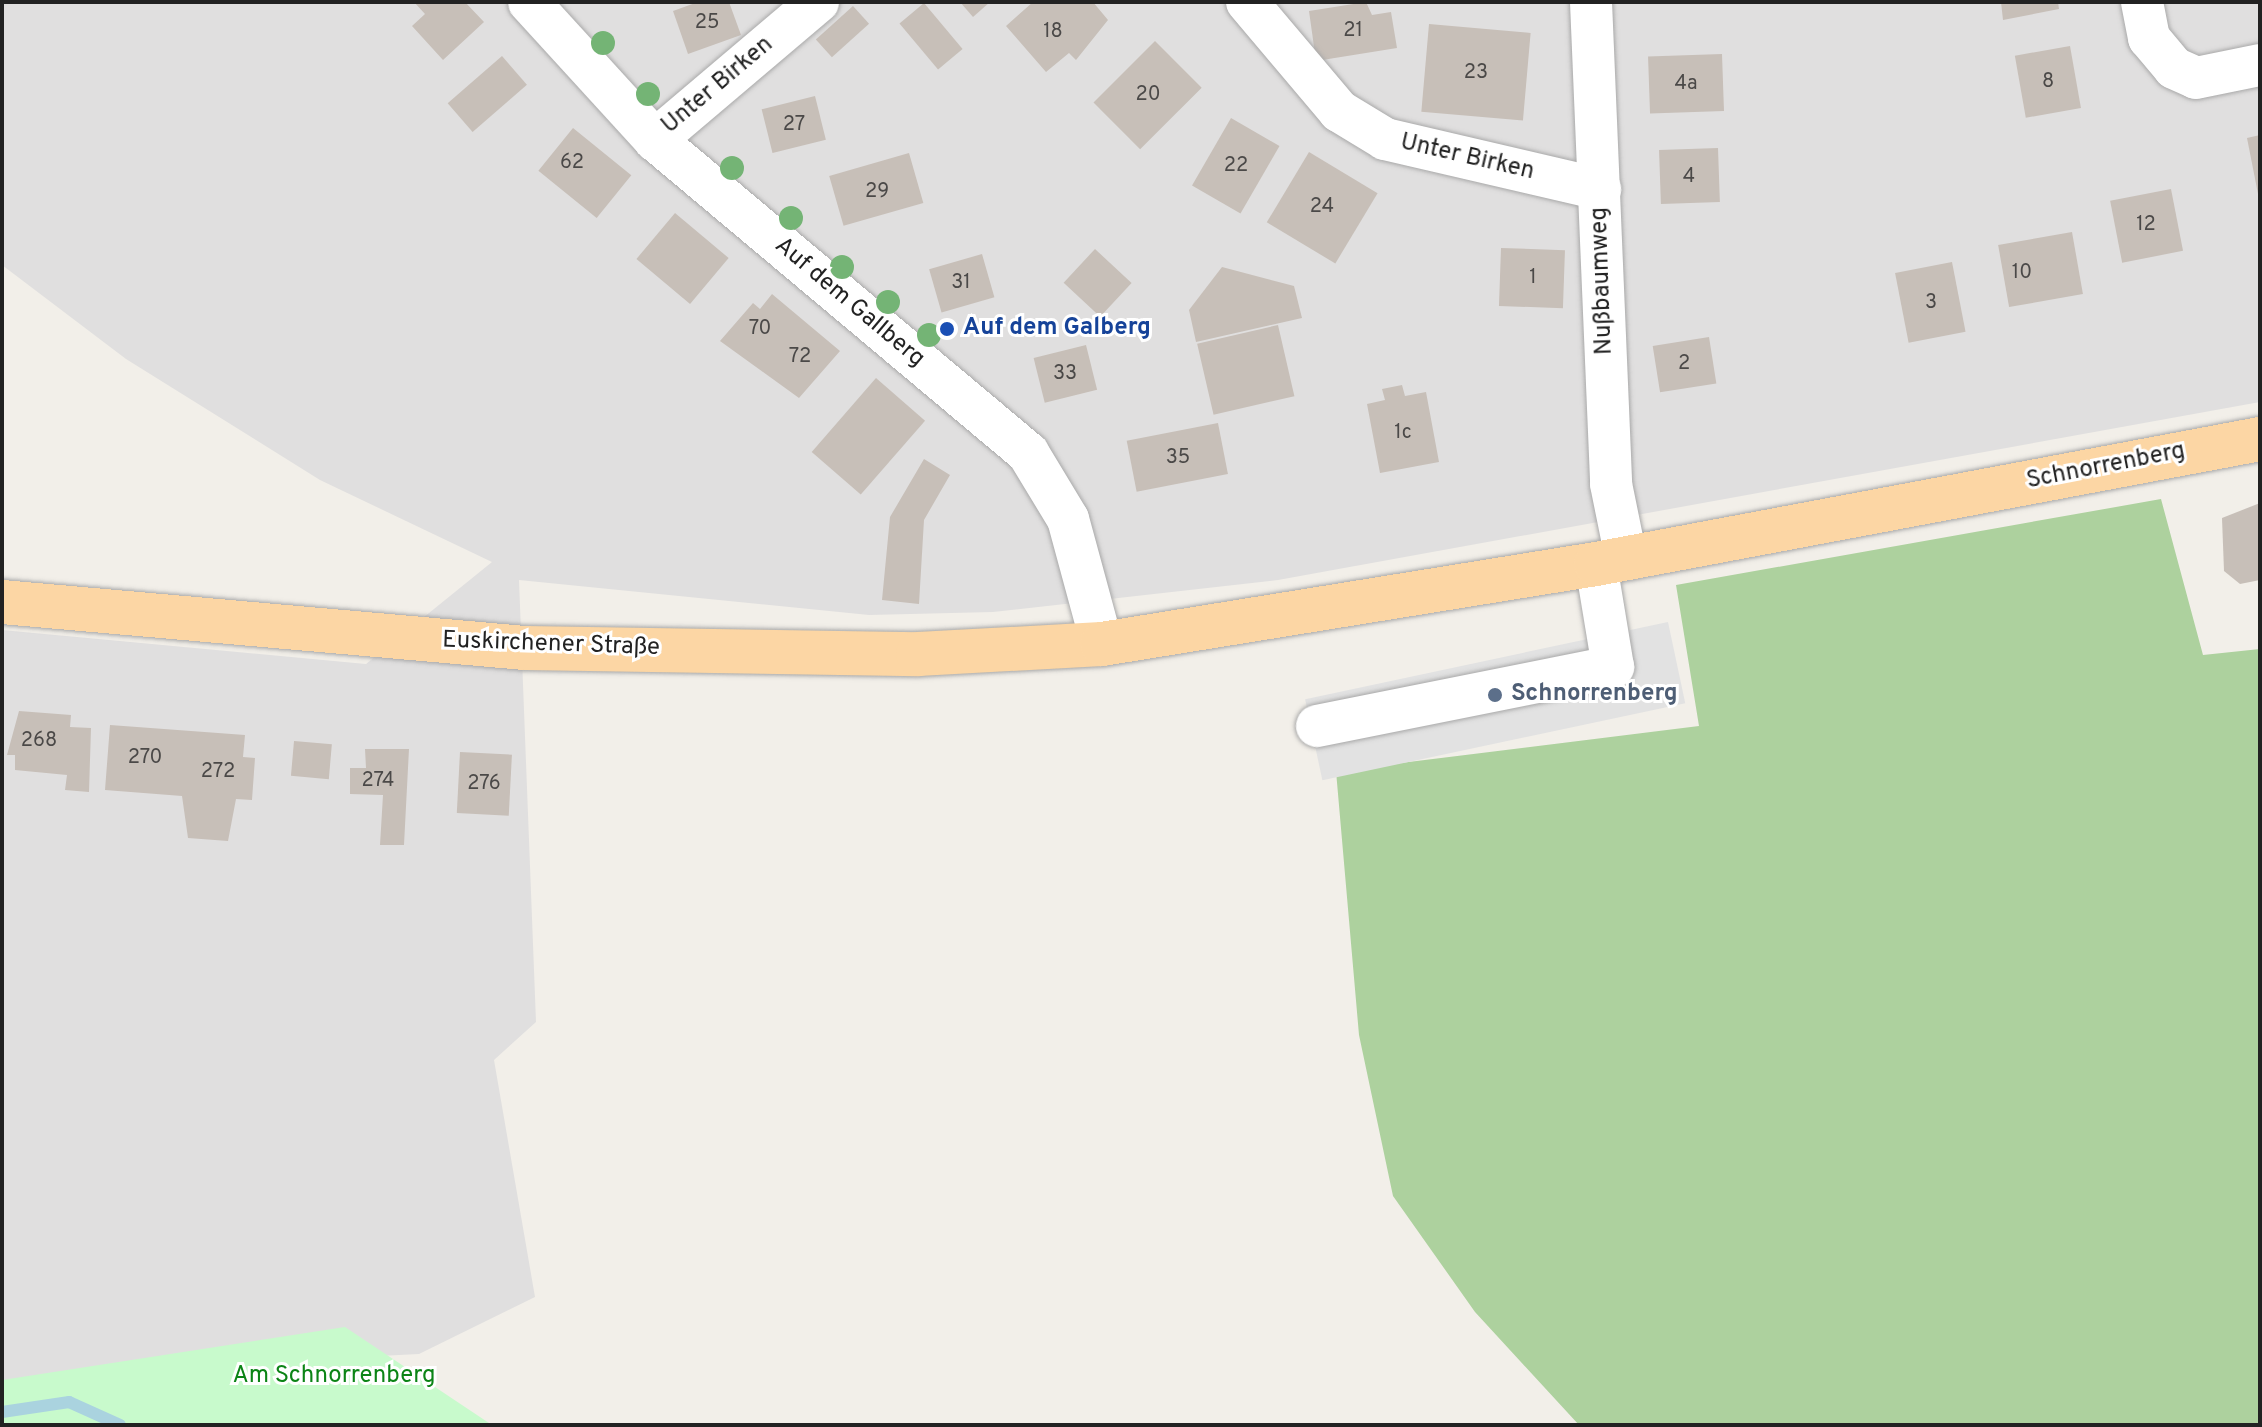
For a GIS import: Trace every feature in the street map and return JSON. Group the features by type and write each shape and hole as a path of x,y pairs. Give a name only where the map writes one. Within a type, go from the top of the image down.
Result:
{"main road":[{"name":"Schnorrenberg","path":"1102,644 1611,561 2260,439"},
{"name":"Euskirchener Straße","path":"2,602 525,648 918,654 1102,644"}],"street":[{"name":"Auf dem Gallberg","path":"529,2 655,140 1028,453 1068,519 1102,644"},
{"name":"Unter Birken","path":"655,140 818,2"},
{"name":"Unter Birken","path":"1247,2 1339,111 1385,139 1600,189"},
{"name":"Nußbaumweg","path":"1317,726 1613,667 1611,484 1591,2"},
{"path":"2142,2 2149,38 2174,68 2196,78 2260,65"}],"shaded area":[{"path":"2,2 2260,2 2260,402 1278,580 993,612 869,615 519,580 536,1022 494,1060 535,1297 419,1354 159,1367 2,1388 2,630 366,664 492,562 320,480 126,359 2,265"},
{"name":"Schnorrenberg","path":"1668,622 1685,703 1322,780 1305,699"}],"green space":[{"path":"2161,499 2203,655 2260,649 2260,1425 1579,1425 1475,1312 1393,1196 1359,1035 1336,771 1699,726 1676,585"},
{"name":"Am Schnorrenberg","path":"345,1327 492,1425 2,1425 2,1380"}],"building":[{"path":"414,2 465,2 484,22 443,60 412,26 425,14"},
{"path":"698,2 729,2 741,35 688,54 673,11"},
{"path":"960,2 990,2 973,17"},
{"path":"1033,2 1093,2 1108,20 1076,60 1069,53 1046,72 1006,26"},
{"path":"1366,2 1372,15 1391,12 1397,48 1316,61 1309,11"},
{"path":"2001,2 2058,2 2059,9 2003,20"},
{"path":"924,3 963,49 938,70 899,24"},
{"path":"853,6 869,24 832,57 816,39"},
{"path":"1429,24 1531,33 1523,121 1421,112"},
{"path":"1155,41 1202,88 1140,149 1093,103"},
{"path":"2070,46 2081,108 2026,118 2015,56"},
{"path":"1722,54 1724,111 1650,114 1648,57"},
{"path":"502,56 527,85 473,132 448,103"},
{"path":"815,96 826,140 773,153 762,109"},
{"path":"1231,118 1279,146 1240,214 1192,186"},
{"path":"573,128 631,175 597,218 538,171"},
{"path":"2260,135 2260,198 2259,199 2247,138"},
{"path":"1718,148 1720,202 1661,204 1659,150"},
{"path":"1309,152 1378,193 1335,263 1267,222"},
{"path":"909,153 923,203 844,226 829,176"},
{"path":"2171,189 2183,251 2122,263 2110,201"},
{"path":"675,213 729,258 690,304 636,259"},
{"path":"2072,232 2083,294 2009,307 1998,245"},
{"path":"1501,248 1565,250 1563,308 1499,306"},
{"path":"1095,249 1132,283 1100,317 1064,283"},
{"path":"982,254 994,297 942,312 929,269"},
{"path":"1952,262 1966,332 1909,343 1895,273"},
{"path":"1222,267 1294,286 1302,318 1196,342 1189,310"},
{"path":"772,294 840,351 799,398 720,341 753,303 760,309"},
{"path":"1278,325 1294,396 1214,415 1197,344"},
{"path":"1709,337 1716,383 1660,392 1653,346"},
{"path":"1086,345 1097,390 1045,403 1034,358"},
{"path":"876,378 925,421 861,495 812,452"},
{"path":"1402,385 1405,396 1426,392 1439,462 1380,473 1367,404 1385,400 1382,389"},
{"path":"1218,423 1228,474 1137,492 1127,441"},
{"path":"924,459 950,475 924,520 919,604 882,600 890,517"},
{"path":"2260,503 2260,580 2240,584 2224,571 2222,518"},
{"path":"19,711 71,715 70,727 91,728 89,792 65,790 67,775 15,770 15,755 7,755"},
{"path":"110,725 245,735 243,757 255,758 252,800 236,799 228,841 188,838 182,796 105,790"},
{"path":"294,741 332,744 329,779 291,776"},
{"path":"365,749 409,749 404,845 380,845 383,795 350,794 350,768 366,768"},
{"path":"460,752 512,755 509,816 457,813"}],"waterway":[{"path":"2,1412 69,1402 120,1425"}],"place":[{"name":"Auf dem Galberg","path":"947,329"},
{"name":"Schnorrenberg","path":"1495,695"}]}
